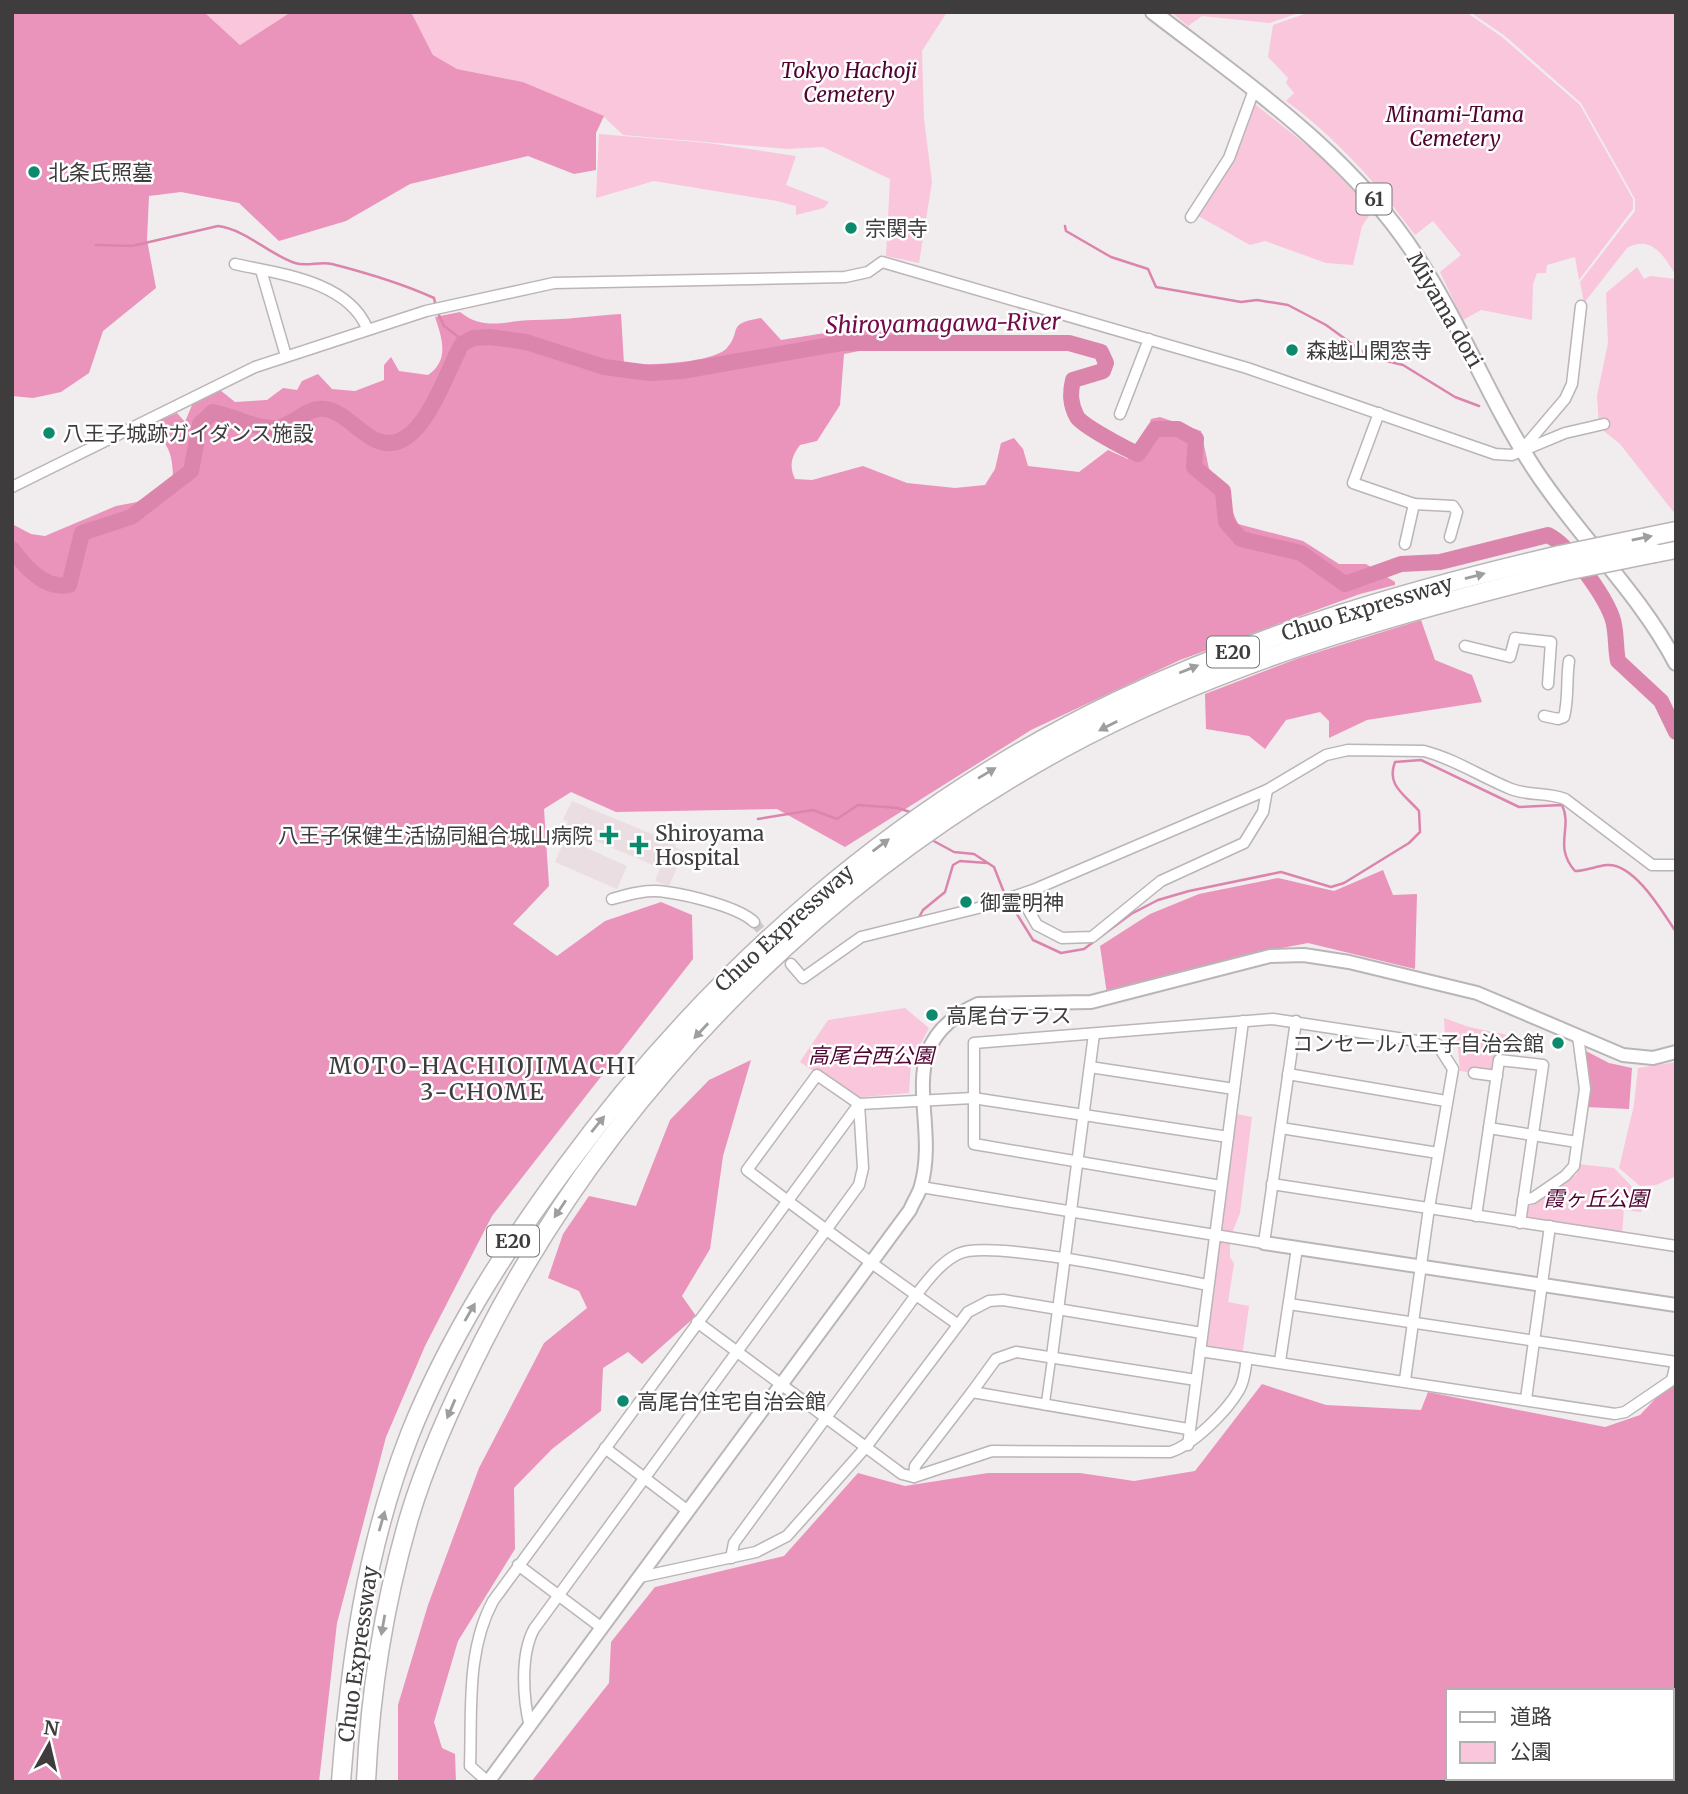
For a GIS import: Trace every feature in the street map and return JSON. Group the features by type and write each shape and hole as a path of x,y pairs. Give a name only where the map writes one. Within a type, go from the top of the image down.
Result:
{"highway":[{"name":"Chuo Expressway","path":"341,1782 360,1612 390,1493 432,1384 497,1266 588,1137 694,1012 740,963 798,911 911,833 942,823 1065,747 1126,716 1251,663 1563,563 1676,531"},
{"name":"Chuo Expressway","path":"366,1782 374,1674 385,1611 410,1514 462,1384 522,1270 594,1161 674,1060 792,940 911,833 930,809 1047,737 1116,702 1264,639 1362,607 1563,563 1676,549"}],"main road":[{"name":"Miyama dori","path":"1153,12 1329,152 1388,216 1430,278 1522,449 1553,497 1633,599 1676,663"}],"street":[{"path":"1191,217 1229,158 1254,90"},
{"path":"12,487 118,432 286,356 367,328 441,307 554,283 845,277 868,272 883,262 1266,374 1495,454 1505,456 1604,424"},
{"path":"235,264 335,292 360,312 367,328"},
{"path":"261,270 286,356"},
{"path":"1522,449 1566,399 1572,384 1581,306"},
{"path":"1120,414 1149,339"},
{"path":"1379,413 1353,484 1414,504 1453,506 1457,512 1450,537"},
{"path":"1405,544 1414,504"},
{"path":"1465,646 1510,657 1515,638 1551,642 1548,684"},
{"path":"1544,716 1558,719 1564,717 1570,692 1565,683 1569,661"},
{"path":"791,964 803,978 862,937 886,928 915,925 1012,898 1267,790 1337,751 1424,751 1522,793 1552,794 1565,799 1652,865 1676,865"},
{"path":"1012,898 1037,925 1062,938 1092,937 1161,881 1244,843 1263,812 1267,790"},
{"path":"612,899 631,894 666,891 739,911 754,922"},
{"path":"859,1104 518,1565 479,1627 473,1666 470,1766 488,1782 873,1263 909,1210 921,1187 925,1154 923,1065 936,1037 947,1023 978,1004 1091,1002 1270,956 1323,956 1477,993 1634,1058 1653,1058 1676,1052"},
{"path":"1188,1445 1243,1021"},
{"path":"1221,1186 974,1144 974,1043 1243,1021 1296,1021 1437,1044 1457,1070 1446,1101 1405,1380"},
{"path":"1264,1243 1296,1021"},
{"path":"1045,1406 1094,1034"},
{"path":"1523,1200 1533,1198 1571,1172 1585,1089 1578,1036"},
{"path":"1476,1216 1499,1060 1543,1065 1520,1223"},
{"path":"1090,1067 1234,1089"},
{"path":"1474,1073 1497,1076"},
{"path":"1288,1074 1446,1101"},
{"path":"957,1324 747,1170 817,1075 859,1104 973,1098 1228,1137"},
{"path":"530,1727 525,1699 528,1643 539,1621 859,1185 863,1168 859,1104"},
{"path":"1280,1128 1438,1153"},
{"path":"1489,1128 1577,1142"},
{"path":"1272,1184 1676,1246"},
{"path":"921,1187 1264,1243 1676,1305"},
{"path":"1525,1399 1550,1226"},
{"path":"1280,1361 1297,1248"},
{"path":"731,1558 734,1543 916,1295 936,1270 968,1251 998,1249 1208,1285"},
{"path":"640,1577 756,1552 787,1536 866,1447 957,1324 968,1312 989,1301 1003,1300 1202,1333"},
{"path":"1200,1351 1280,1361 1615,1414 1625,1412 1672,1380 1676,1363 1289,1304"},
{"path":"697,1322 902,1474 914,1477 992,1451 1170,1452 1188,1445 1238,1393 1244,1380 1247,1358"},
{"path":"914,1477 915,1466 989,1366 1003,1355 1028,1352 1196,1380"},
{"path":"972,1392 1188,1429"},
{"path":"605,1448 688,1511"},
{"path":"518,1565 602,1628"}],"shaded area":[{"path":"12,12 204,12 240,45 291,12 411,12 433,55 457,69 523,82 604,116 596,133 596,170 574,174 528,156 410,184 346,221 279,241 239,203 181,192 149,196 147,240 156,288 103,331 89,373 61,392 33,398 12,396"},
{"path":"460,312 478,322 496,324 621,314 624,364 634,365 694,360 720,353 732,342 739,325 761,318 781,340 850,329 922,335 920,339 844,354 840,405 817,441 800,445 797,449 792,466 795,479 812,480 863,466 907,483 955,488 985,485 995,469 1001,443 1014,438 1023,449 1028,466 1079,472 1108,450 1128,459 1143,443 1151,419 1160,417 1201,431 1209,469 1219,480 1238,524 1303,541 1339,564 1366,564 1395,582 1395,585 1360,594 1180,660 1031,730 845,847 777,809 616,812 571,792 544,809 549,886 513,924 557,956 605,921 661,902 692,915 693,959 492,1216 425,1346 386,1437 337,1623 319,1782 12,1782 12,524 31,534 45,536 116,506 137,502 173,479 170,455 157,435 158,421 177,413 185,422 192,405 220,390 235,402 267,400 283,388 297,390 302,381 318,374 332,389 355,391 384,380 384,365 391,357 399,371 428,375 442,356 442,341 435,317"},
{"path":"1421,620 1435,660 1472,675 1482,702 1367,720 1329,738 1329,721 1320,712 1286,720 1265,749 1249,736 1206,729 1205,694 1299,658"},
{"name":"Shiroyama Hospital","path":"572,801 676,844 675,847 684,851 669,886 655,881 660,868 584,836 580,845 627,866 617,889 555,862 565,839 574,843 578,835 565,829 568,822 563,819"},
{"path":"1383,870 1393,895 1417,894 1415,969 1308,943 1239,956 1107,994 1100,946 1150,914 1199,894 1278,878 1334,891"},
{"path":"1584,1050 1609,1063 1632,1068 1629,1109 1586,1107"},
{"path":"751,1060 723,1156 710,1249 682,1296 696,1316 642,1364 628,1352 603,1368 601,1411 552,1449 514,1488 515,1549 458,1641 434,1722 442,1748 455,1754 456,1782 398,1782 398,1705 428,1605 479,1468 544,1343 587,1308 579,1291 548,1278 563,1234 589,1196 636,1206 670,1120 709,1080"},
{"path":"1676,1377 1676,1782 531,1782 609,1683 611,1642 655,1587 784,1556 858,1473 905,1486 988,1473 1080,1473 1134,1481 1195,1471 1262,1384 1326,1405 1421,1410 1428,1392 1605,1427 1640,1415"}],"green space":[{"path":"204,12 291,12 240,45"},
{"name":"Tokyo Hachoji Cemetery","path":"411,12 947,12 922,51 924,119 932,182 919,263 886,256 890,179 823,147 787,149 623,135 603,116 523,82 457,69 433,55"},
{"path":"1171,12 1302,12 1269,23 1202,16 1188,26"},
{"name":"Minami-Tama Cemetery","path":"1310,12 1466,12 1502,37 1580,105 1633,199 1633,209 1579,280 1575,257 1547,265 1546,273 1537,273 1533,284 1532,320 1481,310 1463,320 1440,272 1461,255 1433,221 1415,235 1355,163 1322,130 1286,101 1294,93 1286,83 1288,78 1268,57 1273,25"},
{"path":"1470,12 1676,12 1676,276 1657,250 1644,244 1636,244 1627,248 1584,303 1580,282 1635,211 1635,199 1581,103 1505,36"},
{"path":"1251,101 1319,155 1372,211 1362,226 1353,265 1326,263 1265,241 1250,245 1193,213 1229,158"},
{"path":"599,134 708,143 796,156 786,185 829,202 824,208 796,215 796,206 777,201 654,181 596,198"},
{"path":"1637,267 1644,279 1650,276 1676,279 1676,515 1620,444 1599,427 1597,396 1608,343 1606,293"},
{"name":"高尾台西公園","path":"905,1008 929,1028 911,1062 909,1093 853,1098 800,1062 828,1020"},
{"path":"1444,1018 1469,1027 1508,1035 1497,1076 1460,1071 1458,1048 1445,1039"},
{"path":"1676,1062 1676,1176 1656,1185 1640,1186 1619,1168 1634,1105 1638,1068"},
{"path":"1231,1113 1252,1117 1240,1213 1230,1238 1230,1257 1234,1264 1228,1302 1249,1306 1242,1357 1200,1351"},
{"name":"霞ヶ丘公園","path":"1578,1164 1614,1168 1643,1198 1641,1212 1624,1210 1622,1234 1528,1220 1526,1208 1577,1174"}],"waterway":[{"path":"96,245 132,246 218,226 229,228 295,263 332,264 371,275 434,298 436,307"},
{"path":"1065,226 1066,231 1111,257 1148,269 1156,287 1241,302 1257,300 1288,305 1326,325 1370,357 1403,365 1455,397 1479,406"},
{"path":"438,313 444,326 465,342"},
{"name":"Shiroyamagawa-River","path":"12,549 36,576 52,584 69,585 82,533 131,517 191,471 200,424 213,412 275,428 311,411 324,409 339,414 371,438 394,443 408,436 420,424 431,408 462,344 473,338 490,337 526,342 604,367 650,373 682,371 842,343 1069,343 1101,352 1106,363 1103,371 1073,380 1072,403 1081,421 1138,454 1155,429 1178,429 1196,439 1194,467 1223,491 1226,522 1241,539 1301,553 1345,584 1401,564 1440,562 1548,535 1556,540 1594,584 1608,608 1615,627 1618,661 1661,701 1676,732"},
{"name":"Shiroyamagawa-River","path":"1552,530 1553,537"},
{"path":"930,839 954,852 974,854 994,867 1005,895 1033,940 1061,953 1084,949 1131,914 1158,900 1189,891 1281,872 1331,887 1344,883 1409,843 1420,832 1419,811 1398,789 1393,770 1395,762 1421,760 1519,807 1562,805 1566,822 1565,853 1575,871 1607,865 1617,866 1627,872 1655,901 1676,932"},
{"path":"758,819 813,810 837,819 858,805 898,808 913,813"},
{"path":"917,921 923,910 945,892 953,865 960,861 987,863"}],"tunnel":[{"path":"754,922 772,943"}],"place":[{"name":"北条氏照墓","path":"34,172"},
{"name":"宗関寺","path":"851,228"},
{"name":"森越山閑窓寺","path":"1292,350"},
{"name":"八王子城跡ガイダンス施設","path":"49,433"},
{"name":"八王子保健生活協同組合城山病院","path":"609,835"},
{"name":"Shiroyama Hospital","path":"639,845"},
{"name":"御霊明神","path":"966,902"},
{"name":"高尾台テラス","path":"932,1015"},
{"name":"コンセール八王子自治会館","path":"1558,1043"},
{"name":"高尾台住宅自治会館","path":"623,1401"}],"district":[{"name":"MOTO-HACHIOJIMACHI 3-CHOME","path":"483,1078"}]}
